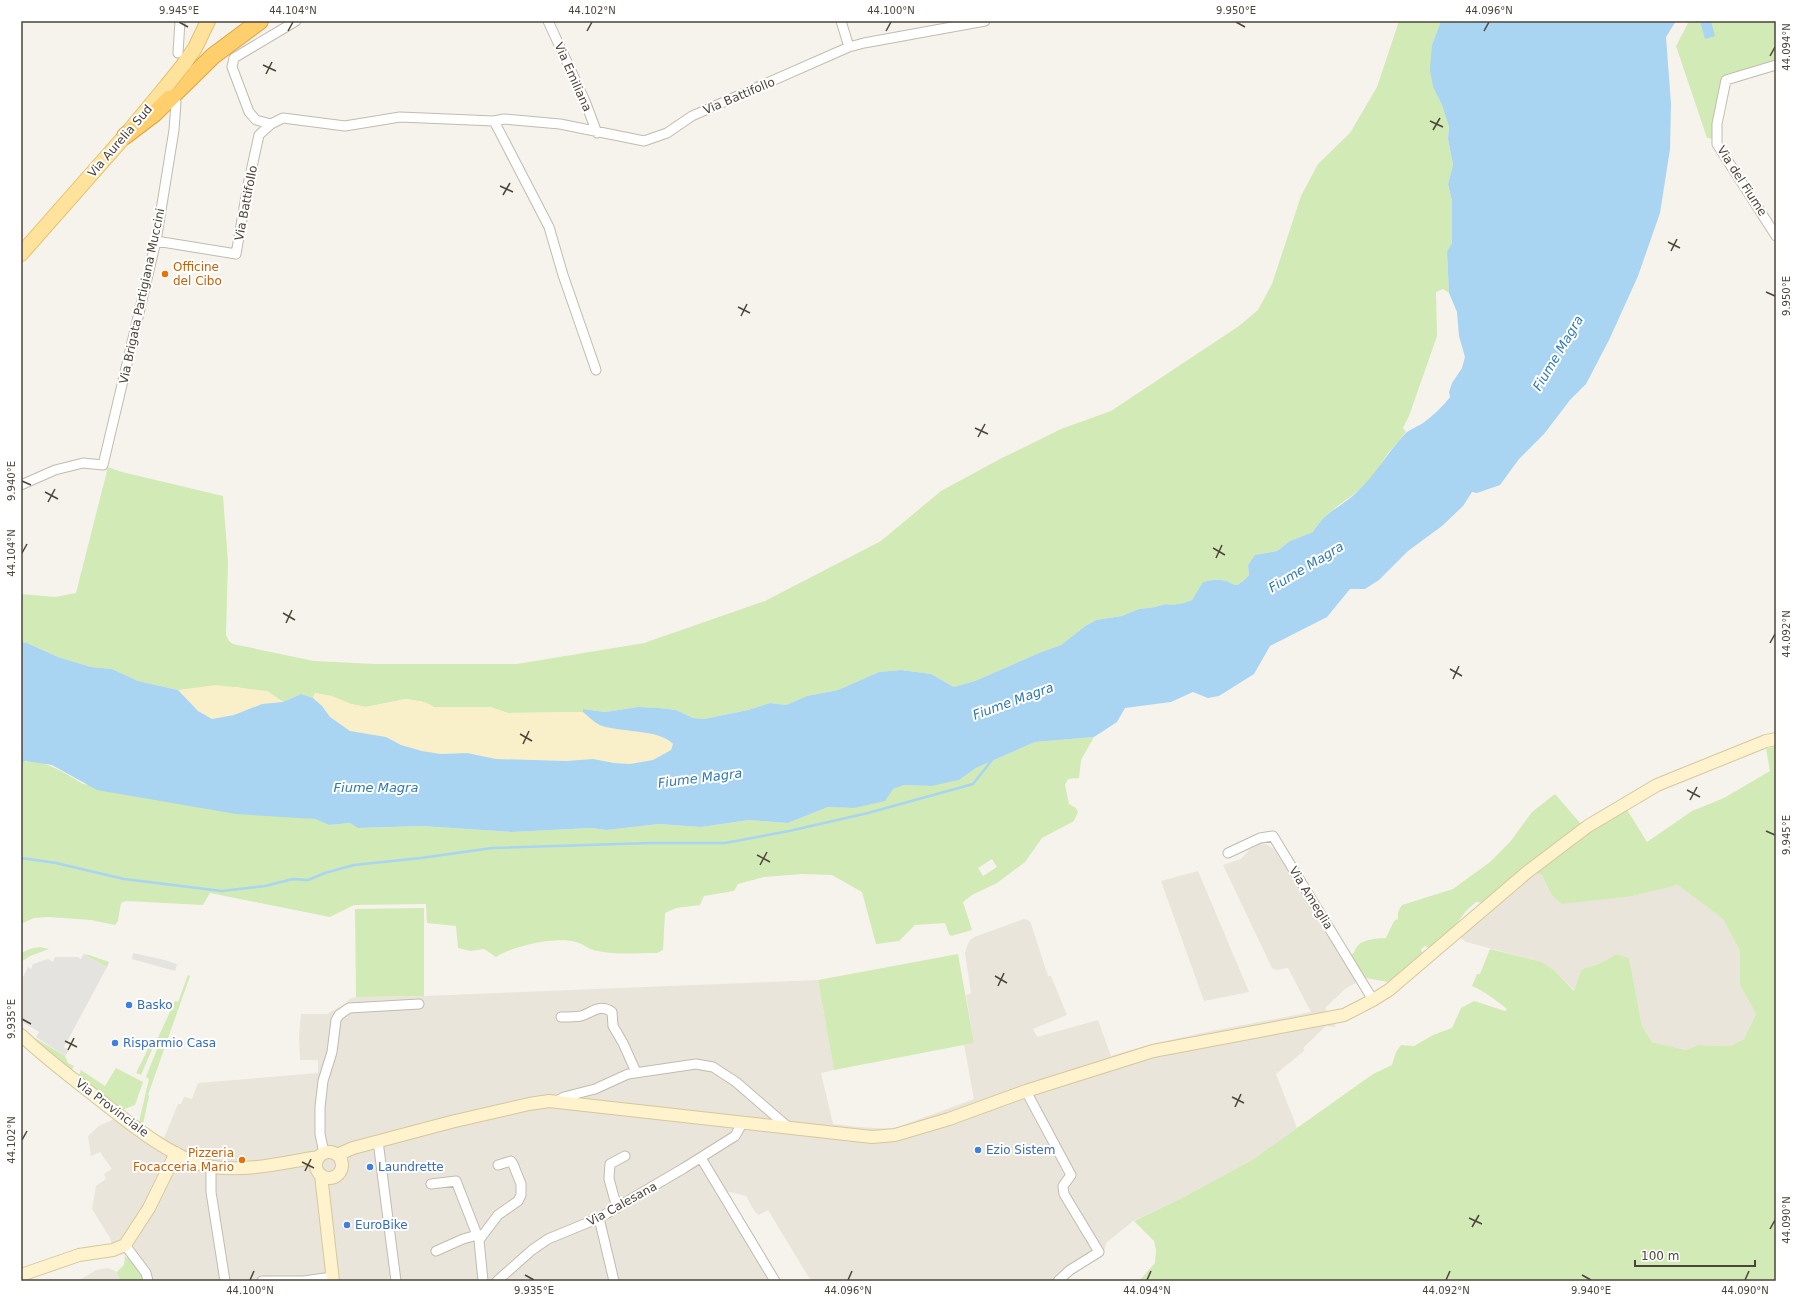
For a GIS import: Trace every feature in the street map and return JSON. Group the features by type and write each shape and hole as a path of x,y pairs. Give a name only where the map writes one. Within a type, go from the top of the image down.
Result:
{"highway":[{"path":"125,136 154,114 213,56 260,21"}],"main road":[{"name":"Via Aurelia Sud","path":"21,254 125,136 184,64 195,48 208,21"},
{"path":"324,1200 333,1178 340,1173 340,1160 361,1147 378,1141 529,1104 557,1101 872,1137 895,1135 949,1119 1026,1091 1153,1051 1344,1015 1373,1000 1411,972 1526,873 1588,826 1658,785 1766,741 1776,739"},
{"name":"Via Provinciale","path":"21,1035 50,1061 148,1136 176,1153 211,1167 238,1168 296,1161 320,1163 331,1152 340,1160"},
{"path":"21,1275 79,1255 113,1250 125,1245 130,1240 149,1208 176,1153"},
{"path":"320,1163 332,1279"},
{"name":"Via Provinciale","path":"320,1163 326,1178 333,1178"}],"street":[{"path":"178,53 180,21"},
{"path":"271,124 256,120 249,112 232,67 234,58 296,21"},
{"name":"Via Emiliana","path":"548,21 585,101 597,133"},
{"path":"841,21 849,47"},
{"name":"Via Battifollo","path":"156,240 236,254 248,185 259,135 271,124 283,118 345,126 400,117 494,121 504,119 560,124 597,133 644,141 667,133 692,116 849,47 985,21"},
{"name":"Via del Fiume","path":"1776,65 1726,80 1717,124 1717,144 1776,236"},
{"name":"Via Brigata Partigiana Muccini","path":"21,485 56,470 83,463 103,465 156,240 174,130 176,102"},
{"path":"494,121 549,227 563,275 596,370"},
{"name":"Via Ameglia","path":"1228,853 1260,838 1272,836 1373,1000"},
{"path":"320,1163 320,1107 323,1081 332,1052 336,1020 339,1015 348,1008 418,1004"},
{"path":"560,1017 581,1016 598,1008 608,1009 612,1012 613,1026 623,1042 636,1072"},
{"path":"557,1101 564,1096 595,1089 628,1074 696,1064 713,1067 736,1082 788,1128"},
{"path":"1026,1091 1071,1175 1063,1186 1064,1194 1099,1252 1070,1270 1058,1281"},
{"name":"Via Calesana","path":"497,1281 532,1250 548,1239 599,1218 701,1158 735,1136 743,1122"},
{"path":"378,1141 396,1281"},
{"path":"617,1208 609,1178 610,1164 625,1156"},
{"path":"701,1158 775,1281"},
{"path":"436,1251 478,1238 498,1215 518,1201 521,1195 521,1184 513,1164 511,1161 498,1165"},
{"path":"211,1167 211,1192 225,1281"},
{"path":"431,1184 456,1181 478,1238 483,1281"},
{"path":"599,1218 614,1281"},
{"path":"125,1245 146,1273 148,1281"},
{"path":"262,1281 332,1279"}],"shaded area":[{"path":"1262,842 1274,849 1359,981 1345,989 1325,1008 1336,1027 1326,1026 1303,1048 1305,1050 1276,1074 1297,1128 1252,1160 1182,1198 1133,1221 1106,1243 1103,1256 1063,1281 811,1281 768,1210 759,1215 755,1212 746,1196 726,1191 780,1281 144,1281 132,1260 122,1253 114,1253 110,1238 92,1209 96,1186 106,1179 104,1174 112,1169 100,1152 91,1156 88,1136 99,1126 114,1119 135,1134 145,1129 164,1138 178,1104 181,1104 184,1097 192,1099 198,1083 318,1073 318,1060 300,1060 299,1037 301,1014 327,1014 346,1003 349,999 356,997 424,996 818,980 834,1070 821,1073 833,1124 893,1129 974,1099 964,1045 974,1043 966,995 971,993 965,953 969,941 974,937 1024,919 1030,921 1048,976 1051,976 1067,1015 1033,1029 1037,1037 1098,1020 1111,1056 1148,1045 1202,1033 1311,1012 1288,968 1276,970 1272,968 1223,865 1241,859 1249,850"},
{"path":"1198,871 1249,992 1204,1001 1161,881"},
{"path":"1535,873 1542,875 1547,888 1554,894 1557,900 1562,903 1633,896 1678,885 1723,919 1740,951 1740,985 1756,1014 1744,1039 1730,1046 1698,1045 1686,1050 1652,1042 1642,1026 1629,958 1617,954 1599,964 1582,969 1575,991 1554,970 1542,962 1466,942 1459,937"},
{"path":"133,953 177,964 175,971 132,959"},
{"path":"83,954 107,967 64,1047 69,1050 65,1056 36,1037 39,1032 21,1021 21,981 28,967 31,969 33,964 48,959 53,962 55,957 77,957 81,959"},
{"path":"108,1268 117,1272 120,1281 78,1281 96,1270"}],"green space":[{"path":"1399,21 1441,21 1432,45 1433,87 1442,105 1449,127 1448,139 1453,165 1448,184 1452,201 1452,243 1447,253 1449,293 1443,289 1436,292 1437,336 1409,416 1403,428 1406,432 1386,456 1370,480 1324,517 1313,532 1290,541 1277,551 1256,555 1248,565 1249,575 1240,584 1234,585 1217,580 1203,582 1192,600 1184,603 1171,605 1166,604 1139,609 1122,616 1096,620 1084,627 1061,645 975,681 954,687 931,674 901,670 879,672 838,690 807,696 786,705 770,703 748,710 704,719 693,718 676,710 638,707 605,712 583,709 583,712 508,713 490,707 434,707 424,702 406,699 366,707 351,704 331,696 315,693 313,698 301,694 283,702 267,691 255,691 237,687 178,690 138,681 112,669 91,667 58,657 27,643 21,642 21,594 55,597 76,593 108,467 122,472 223,496 228,562 226,635 229,641 233,644 314,661 375,664 517,664 644,643 765,601 881,541 941,491 1000,459 1061,429 1111,411 1239,326 1258,310 1272,284 1301,196 1318,164 1350,133 1377,87"},
{"path":"1689,21 1776,21 1776,63 1725,78 1715,139 1707,138 1676,46"},
{"path":"1094,737 1081,760 1079,778 1068,779 1065,785 1069,804 1076,808 1078,812 1074,821 1042,838 1025,862 997,883 972,895 963,902 972,930 951,936 945,923 915,925 899,941 876,944 862,892 832,875 802,874 764,877 738,884 734,891 704,896 700,905 676,908 665,913 663,950 657,953 605,952 568,940 557,940 535,943 513,949 496,957 484,949 471,951 458,948 456,926 427,923 426,904 354,905 330,917 210,893 203,905 126,901 121,903 118,921 115,925 91,920 48,917 34,918 21,924 21,763 28,761 53,767 83,784 315,819 329,825 350,823 359,828 421,826 512,832 591,828 607,830 659,824 701,827 749,820 788,823 828,807 854,808 904,785 932,786 959,780 976,768 1035,742","holes":["992,859 997,867 983,876 978,868"]},
{"path":"1776,746 1776,1281 1139,1281 1155,1263 1156,1250 1154,1241 1134,1221 1182,1198 1252,1160 1373,1074 1392,1065 1396,1052 1401,1045 1414,1046 1433,1035 1452,1028 1461,1008 1474,1001 1505,1011 1507,1009 1486,993 1472,986 1477,974 1480,974 1490,949 1542,962 1554,970 1574,991 1582,969 1599,964 1617,954 1629,958 1642,1026 1652,1042 1686,1050 1698,1045 1730,1046 1744,1039 1756,1014 1740,985 1740,951 1723,919 1678,885 1633,896 1562,904 1550,891 1542,875 1535,873 1588,833 1626,808 1647,842 1692,811 1724,798 1770,771 1766,749"},
{"path":"1555,794 1582,825 1484,903 1476,902 1466,911 1453,928 1431,949 1425,946 1421,949 1423,956 1388,982 1366,978 1359,981 1345,958 1354,953 1358,945 1366,941 1386,938 1394,921 1398,919 1398,912 1402,905 1453,889 1490,862 1510,842 1532,812"},
{"path":"424,908 424,996 356,997 355,909"},
{"path":"40,947 49,949 30,956 21,962 21,954 23,952"},
{"path":"83,954 109,962 107,967"},
{"path":"958,954 974,1043 834,1070 818,980"},
{"path":"188,975 190,976 148,1095 142,1129 138,1126 149,1079 146,1077 159,1044 156,1042 175,1001 178,1002"},
{"path":"35,1038 65,1056 68,1063 74,1066 71,1071 55,1059"},
{"path":"150,1045 153,1047 141,1075 136,1073"},
{"path":"116,1068 143,1082 135,1105 122,1110 78,1077 81,1070 105,1086"},
{"path":"125,1256 141,1273 144,1281 120,1281 117,1272 124,1265"}],"sand":[{"path":"216,685 267,691 283,702 262,704 234,715 212,719 198,711 178,690"},
{"path":"315,693 331,696 351,704 366,707 406,699 424,702 434,707 490,707 508,713 583,712 599,725 614,729 642,732 660,736 673,744 671,750 653,760 630,764 593,759 566,761 496,759 467,753 441,754 422,751 401,745 386,737 350,731 330,717 322,706 313,698"}],"water":[{"name":"Fiume Magra","path":"1441,21 1676,21 1666,37 1671,104 1670,149 1660,213 1638,276 1609,340 1586,384 1570,400 1544,434 1519,459 1500,485 1477,493 1472,492 1463,506 1442,526 1408,551 1379,580 1365,589 1350,589 1327,617 1270,646 1254,674 1219,696 1208,698 1193,692 1171,702 1125,708 1117,722 1094,737 1035,742 976,768 959,780 932,786 904,785 893,789 885,801 854,808 828,807 788,823 749,820 701,827 659,824 607,830 591,828 512,832 421,826 358,828 350,823 329,825 315,819 236,814 97,790 52,765 26,761 21,763 21,642 27,643 58,657 91,667 112,669 138,681 178,690 198,711 212,719 234,715 262,704 283,702 301,694 313,698 322,706 330,717 350,731 386,737 401,745 422,751 441,754 467,753 496,759 566,761 593,759 630,764 653,760 671,750 673,744 660,736 602,726 583,712 583,709 605,712 638,707 659,708 676,710 693,718 704,719 748,710 770,703 786,705 807,696 838,690 879,672 901,670 931,674 954,687 975,681 1061,645 1084,627 1096,620 1122,616 1139,609 1166,604 1171,605 1184,603 1192,600 1203,582 1211,580 1224,581 1234,585 1240,584 1249,575 1248,565 1255,555 1277,551 1290,541 1313,532 1328,514 1356,493 1405,434 1438,411 1450,397 1449,392 1452,383 1462,368 1465,357 1459,336 1457,312 1449,293 1447,252 1452,243 1452,201 1448,184 1453,165 1448,139 1449,127 1442,105 1433,87 1430,70 1432,45"},
{"path":"1700,21 1711,21 1715,36 1705,39"}],"waterway":[{"path":"21,858 56,863 124,879 222,891 265,886 293,879 308,880 325,873 354,865 421,858 492,848 651,843 725,843 789,831 868,813 973,784 992,760"}],"place":[{"name":"Officine del Cibo","path":"165,274"},
{"name":"Basko","path":"129,1005"},
{"name":"Risparmio Casa","path":"115,1043"},
{"name":"Ezio Sistem","path":"978,1150"},
{"name":"Pizzeria Focacceria Mario","path":"242,1160"},
{"name":"Laundrette","path":"370,1167"},
{"name":"EuroBike","path":"347,1225"}]}
